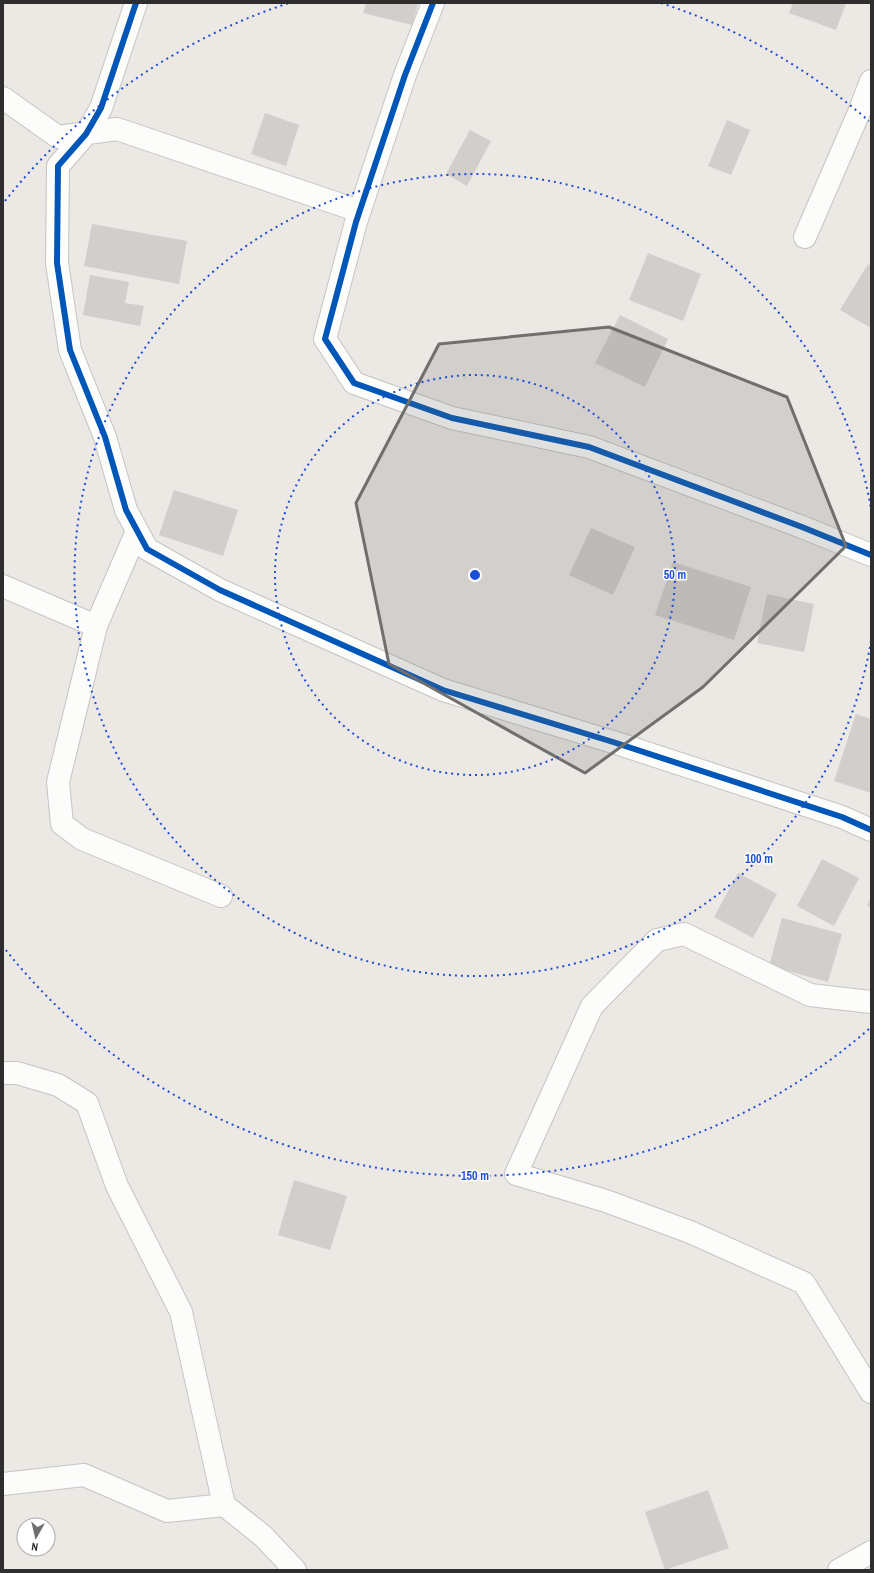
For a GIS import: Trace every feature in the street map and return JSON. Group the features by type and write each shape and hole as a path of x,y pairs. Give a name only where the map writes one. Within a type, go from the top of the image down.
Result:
{"street":[{"path":"136,3 100,108 86,134 58,166 57,263 70,350 106,437 126,510 147,548 220,590 443,690 621,745 842,817 871,830"},
{"path":"433,3 405,75 359,211 325,339 354,384 452,418 589,447 802,527 871,555"},
{"path":"805,236 860,110 871,81"},
{"path":"3,98 58,137 117,129 359,211"},
{"path":"137,531 96,626 58,782 62,824 82,839 221,896"},
{"path":"3,586 96,626"},
{"path":"871,1002 810,995 684,934 657,940 592,1006 516,1174 606,1201 690,1232 804,1283 871,1392"},
{"path":"3,1073 17,1073 58,1085 87,1103 117,1186 181,1312 224,1505 263,1536 295,1570"},
{"path":"3,1484 84,1475 167,1511 224,1505"},
{"path":"839,1570 871,1552"}],"highlighted area":[{"path":"609,327 787,397 846,546 703,687 585,773 389,664 356,503 439,344"}],"building":[{"path":"366,3 418,4 412,25 363,13"},
{"path":"793,3 846,3 836,30 789,13"},
{"path":"265,113 299,125 286,166 251,154"},
{"path":"727,120 750,130 731,175 708,166"},
{"path":"470,130 491,141 467,186 446,174"},
{"path":"92,224 187,241 179,284 84,266"},
{"path":"648,253 701,274 683,321 629,300"},
{"path":"868,264 871,266 871,328 840,310"},
{"path":"90,275 129,282 125,303 144,306 140,326 83,315"},
{"path":"620,315 668,339 645,387 595,363"},
{"path":"174,490 238,510 223,556 159,535"},
{"path":"591,528 635,547 613,595 569,575"},
{"path":"673,562 751,587 734,640 655,615"},
{"path":"767,594 814,604 804,652 757,643"},
{"path":"856,714 871,719 871,793 834,781"},
{"path":"822,859 859,878 834,926 797,906"},
{"path":"738,873 777,894 753,938 714,917"},
{"path":"871,896 871,907 867,906"},
{"path":"782,918 842,934 828,982 769,966"},
{"path":"294,1180 347,1196 330,1250 278,1235"},
{"path":"708,1490 729,1548 665,1570 645,1512"}],"cycle path":[{"path":"136,3 101,108 86,134 58,166 57,263 70,350 105,437 126,510 147,549 220,590 443,690 613,742 842,817 871,830"},
{"path":"433,3 405,75 356,222 325,339 354,383 452,418 589,447 802,527 871,555"}]}
